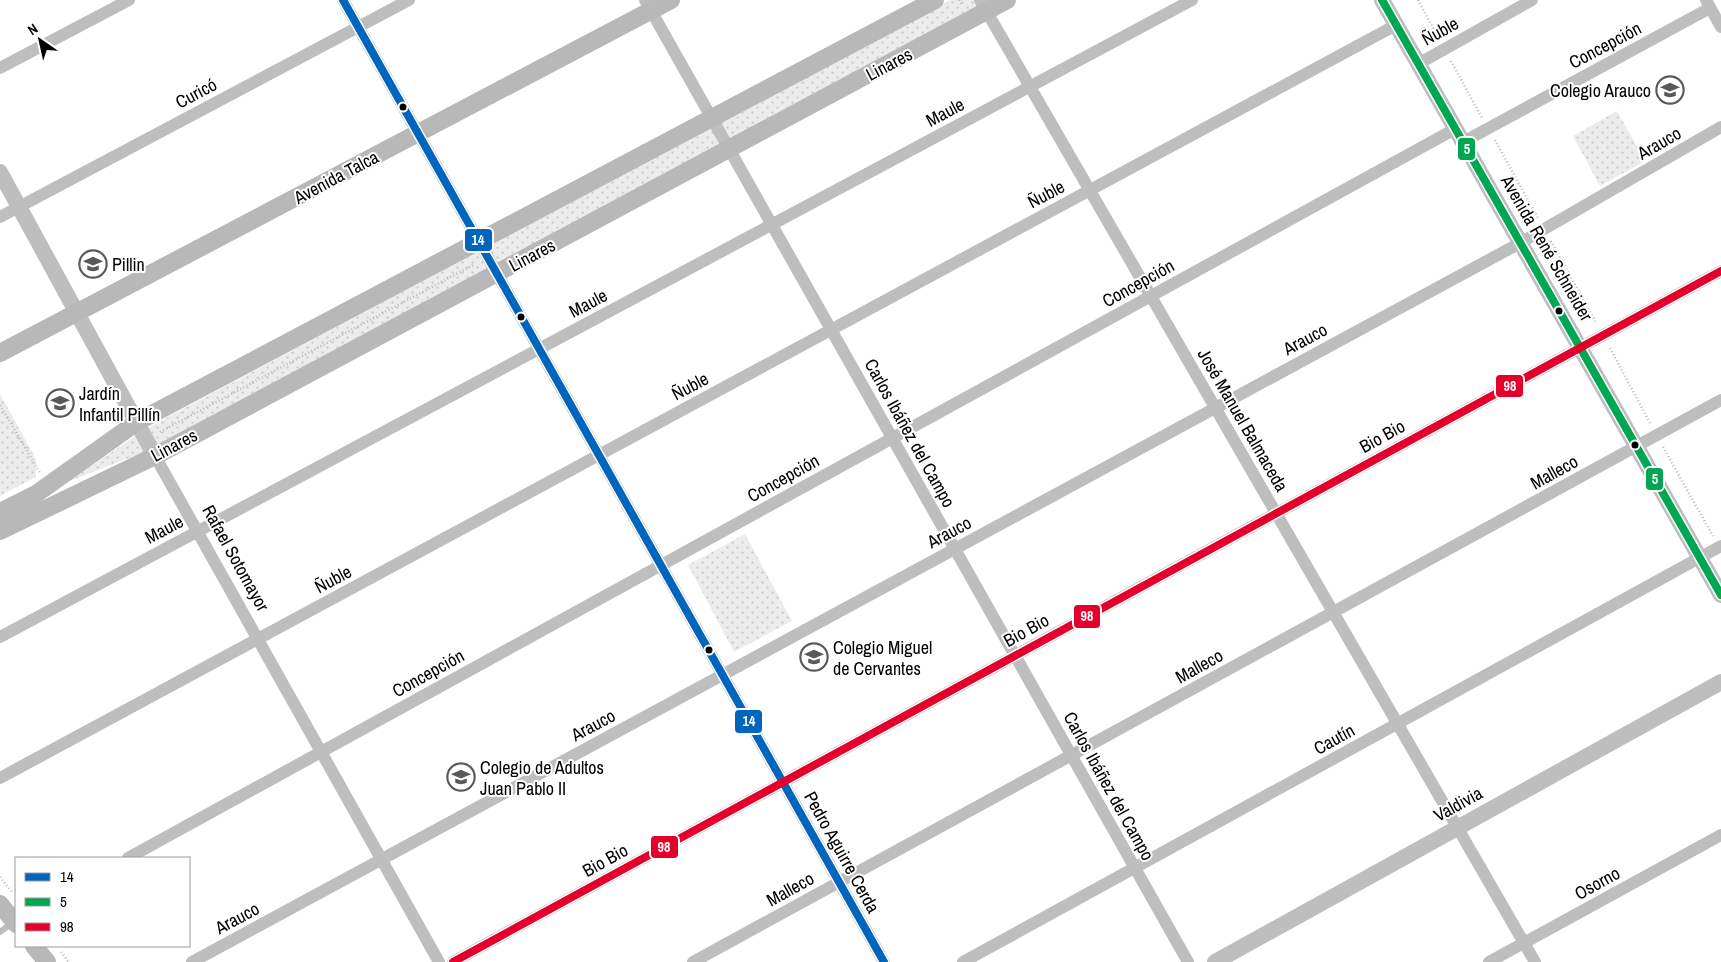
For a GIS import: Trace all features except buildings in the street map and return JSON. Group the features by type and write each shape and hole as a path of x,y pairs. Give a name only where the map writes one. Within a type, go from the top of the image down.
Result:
{"main road":[{"name":"Avenida Talca","path":"0,353 418,133 648,5 671,0"},
{"name":"Linares","path":"0,512 36,494 137,422 935,0"},
{"name":"Linares","path":"0,531 156,456 730,149 983,6 1007,0"},
{"path":"0,904 12,924"},
{"path":"35,947 47,962"}],"street":[{"path":"0,68 128,0"},
{"name":"Pedro Aguirre Cerda","path":"343,0 884,962"},
{"name":"Curicó","path":"0,217 409,0"},
{"name":"Maule","path":"0,637 1192,0"},
{"name":"Avenida René Schneider","path":"1382,0 1721,595"},
{"name":"Ñuble","path":"1418,64 1532,0"},
{"path":"1708,4 1721,27"},
{"name":"Concepción","path":"130,857 1151,296 1459,135 1488,128 1708,4"},
{"name":"Carlos Ibáñez del Campo","path":"648,5 1188,962"},
{"name":"José Manuel Balmaceda","path":"983,6 1535,962"},
{"name":"Ñuble","path":"0,778 1396,25"},
{"name":"Arauco","path":"192,962 1520,243 1721,128"},
{"name":"Rafael Sotomayor","path":"0,172 137,422 439,962"},
{"name":"Bio Bio","path":"453,962 1721,271"},
{"name":"Malleco","path":"693,962 1721,400"},
{"name":"Cautín","path":"963,962 1720,547"},
{"name":"Valdivia","path":"1215,962 1721,682"},
{"name":"Osorno","path":"1489,962 1721,835"}],"path":[{"path":"1418,0 1657,436 1720,547"},
{"path":"0,405 47,486"},
{"path":"0,877 15,896"},
{"path":"60,951 69,962"}],"shaded area":[{"path":"950,0 992,0 160,446 67,482 149,427"},
{"path":"1617,111 1645,161 1600,186 1573,136"},
{"path":"0,394 36,459 36,477 0,496"},
{"path":"745,534 792,621 734,652 688,565"}],"transit line":[{"name":"14","path":"343,0 884,962"},
{"name":"5","path":"1382,0 1721,595"},
{"name":"98","path":"453,962 1721,271"}],"place":[{"name":"Colegio Arauco","path":"1670,90"},
{"name":"Pillin","path":"93,264"},
{"name":"Jardín Infantil Pillín","path":"60,403"},
{"name":"Colegio Miguel de Cervantes","path":"814,657"},
{"name":"Colegio de Adultos Juan Pablo II","path":"461,777"}]}
